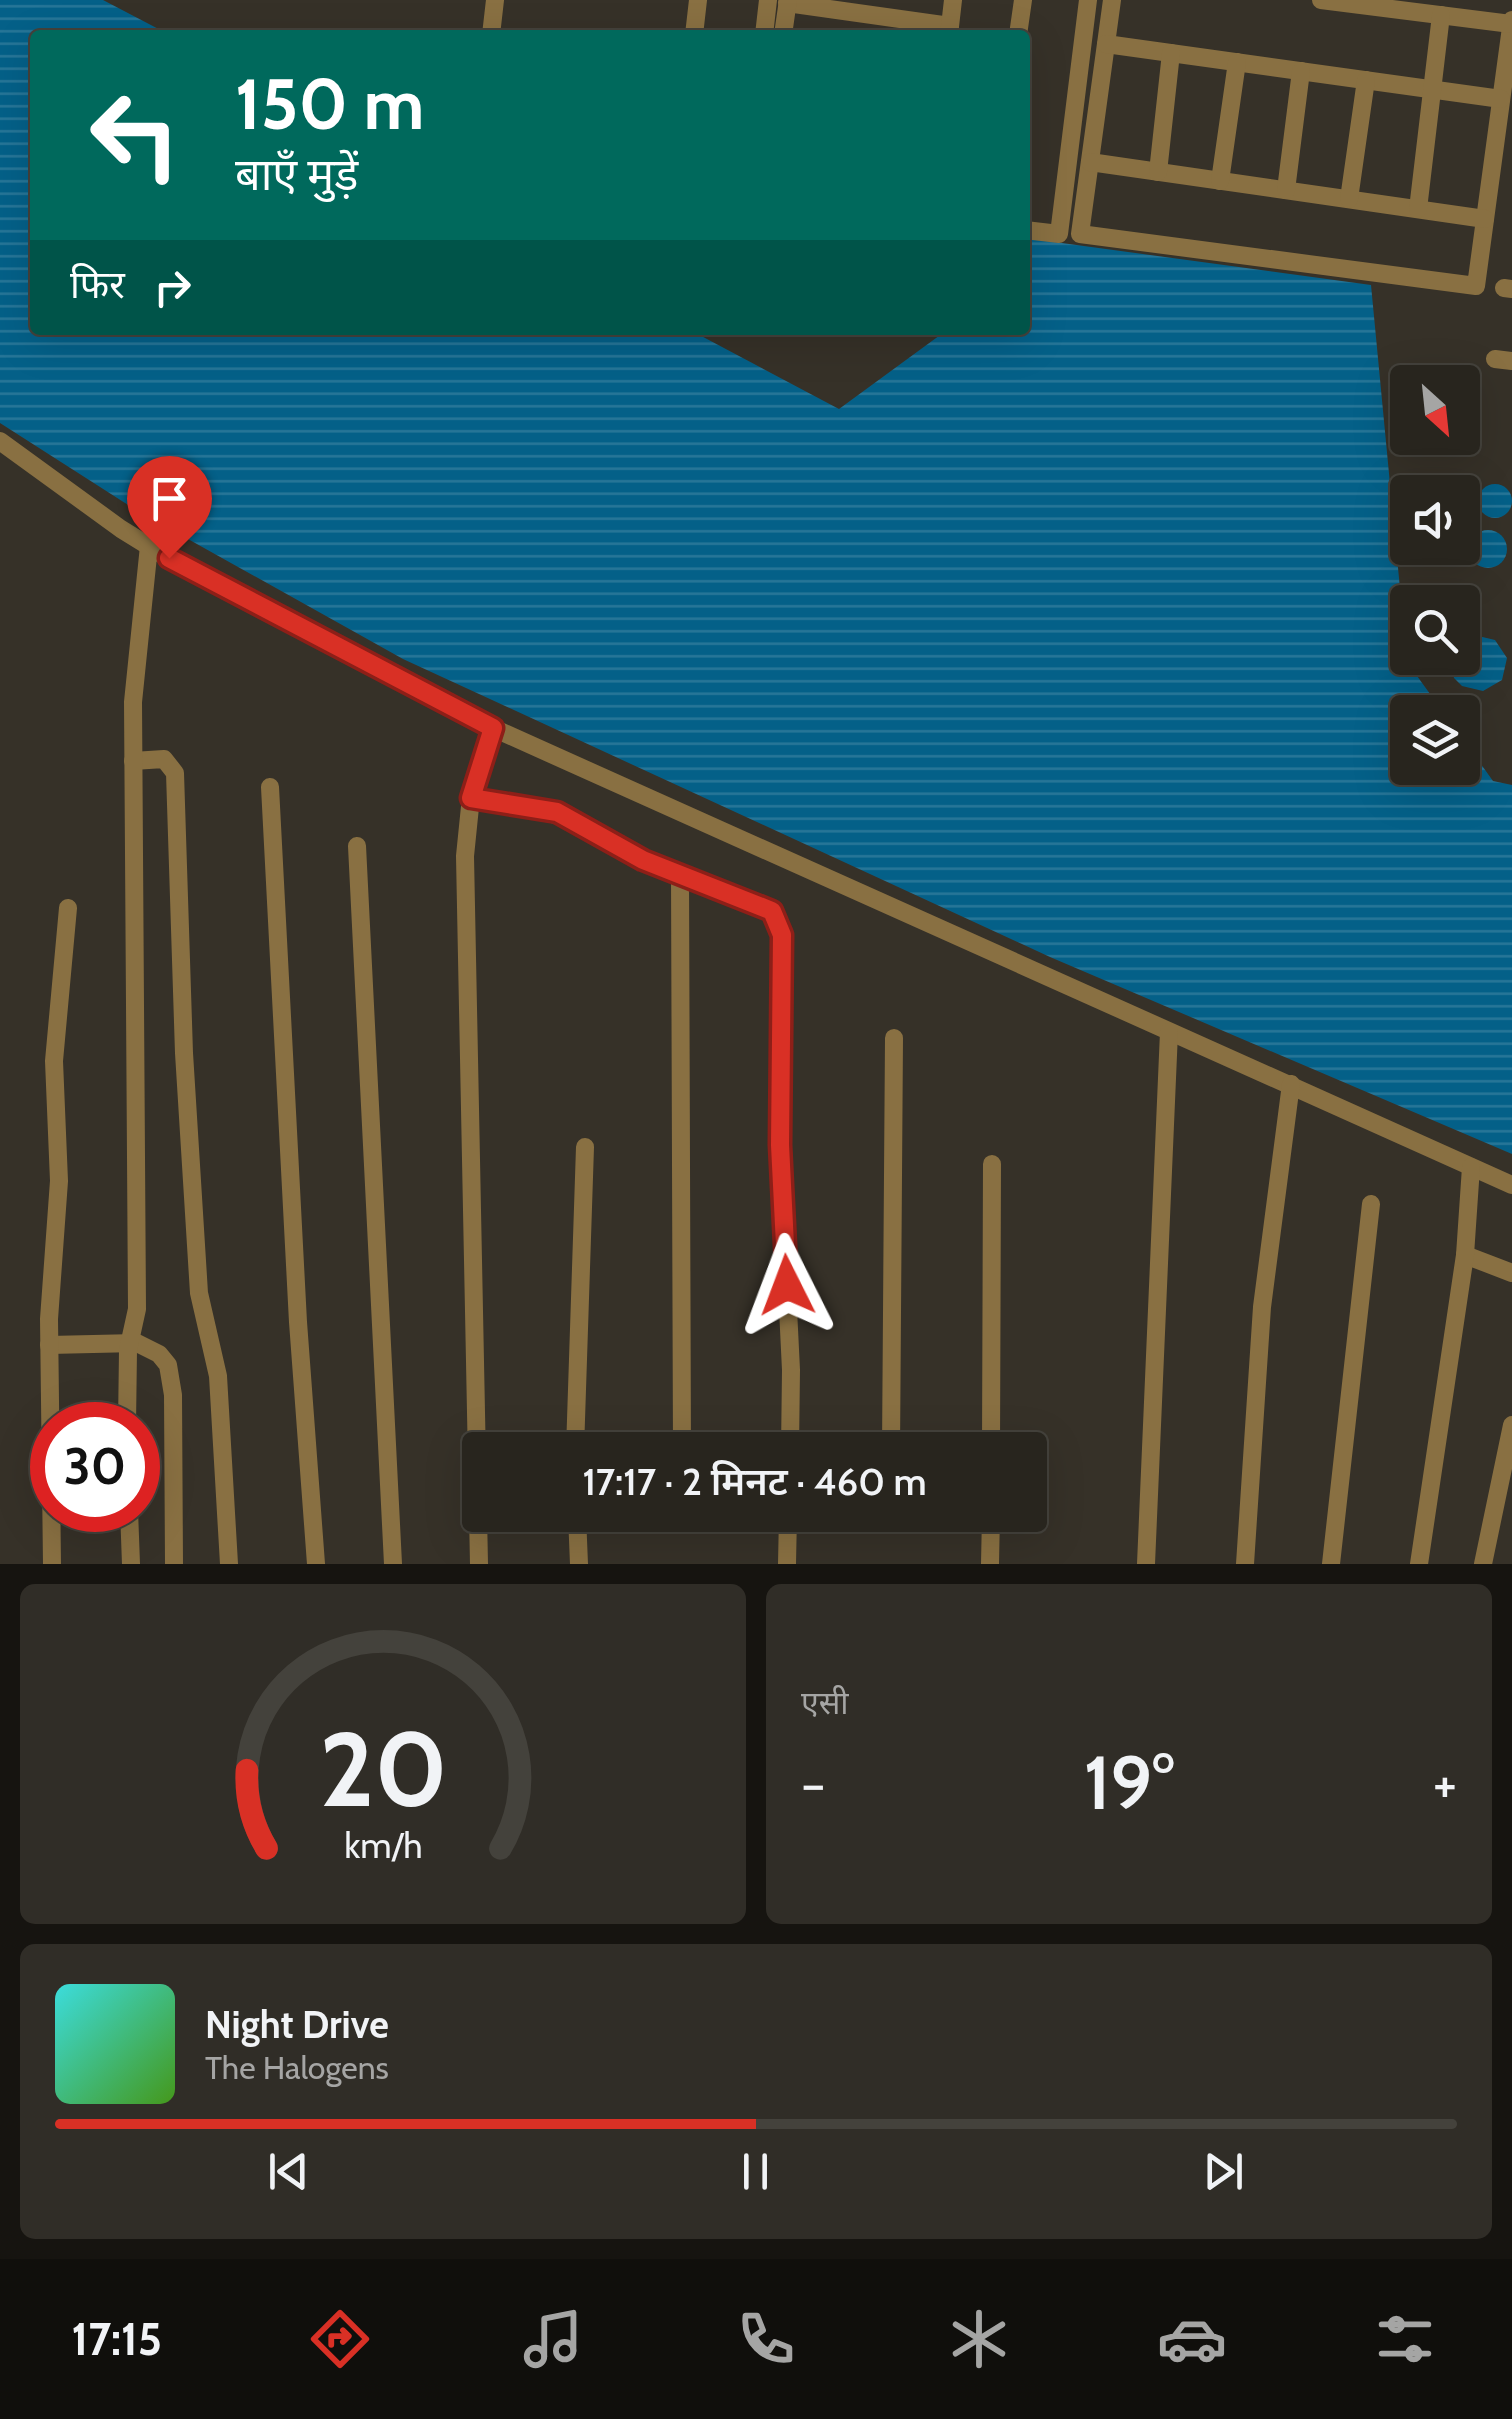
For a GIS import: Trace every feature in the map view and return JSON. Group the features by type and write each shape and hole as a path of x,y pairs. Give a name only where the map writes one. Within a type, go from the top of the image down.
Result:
{"street":[{"path":"492,30 495,0"},
{"path":"695,30 698,0"},
{"path":"949,30 953,0"},
{"path":"1019,30 1022,0"},
{"path":"1030,231 1059,234 1088,0"},
{"path":"1112,0 1080,234 1476,286 1512,22 1321,0"},
{"path":"773,1 876,26 934,30"},
{"path":"765,30 773,1"},
{"path":"773,1 782,30"},
{"path":"1418,210 1442,15"},
{"path":"1106,44 1501,99"},
{"path":"1158,172 1171,53"},
{"path":"1220,181 1237,62"},
{"path":"1286,190 1301,72"},
{"path":"1348,199 1366,80"},
{"path":"1090,162 1485,220"},
{"path":"0,441 149,546 493,728 1512,1185"},
{"path":"128,1402 130,1342 137,1308 132,762 136,637 149,546"},
{"path":"479,1564 464,979 465,856 471,798 493,728"},
{"path":"132,762 164,758 175,774 184,1053 199,1293 218,1376 229,1564"},
{"path":"270,787 298,1322 316,1564"},
{"path":"471,798 557,812 680,874 762,905 776,918 782,935 780,1145 790,1432"},
{"path":"356,846 393,1564"},
{"path":"680,874 682,1432"},
{"path":"52,1564 49,1344 58,1181 54,1061 68,908"},
{"path":"1146,1564 1169,1032"},
{"path":"890,1432 894,1038"},
{"path":"1245,1564 1262,1307 1291,1084"},
{"path":"576,1432 585,1146"},
{"path":"991,1432 992,1164"},
{"path":"1420,1564 1465,1255 1471,1167"},
{"path":"1331,1564 1371,1204"},
{"path":"1465,1255 1512,1273"},
{"path":"49,1344 130,1342 159,1354 170,1372 174,1564"},
{"path":"1483,1564 1512,1425"},
{"path":"130,1532 131,1564"},
{"path":"578,1532 579,1564"},
{"path":"787,1564 788,1532"},
{"path":"990,1532 990,1564"}],"water":[{"path":"0,0 103,0 160,30 30,30 30,335 699,335 839,409 940,335 1030,335 1030,239 1371,285 1390,484 1390,565 1398,565 1400,585 1390,585 1390,675 1416,675 1431,695 1390,695 1390,785 1480,785 1480,763 1493,781 1512,785 1512,1154 1050,957 403,659 136,510 0,423"},
{"path":"1495,484 1507,489 1507,513 1495,518 1483,513 1483,489"},
{"path":"1495,531 1506,542 1502,563 1488,568 1478,565 1480,532"},
{"path":"1480,636 1495,640 1507,658 1502,680 1483,691 1462,686 1453,675 1480,675"}],"route":[{"path":"169,558 493,728 471,798 557,812 643,860 772,911 782,935 780,1145 787,1285"}]}
